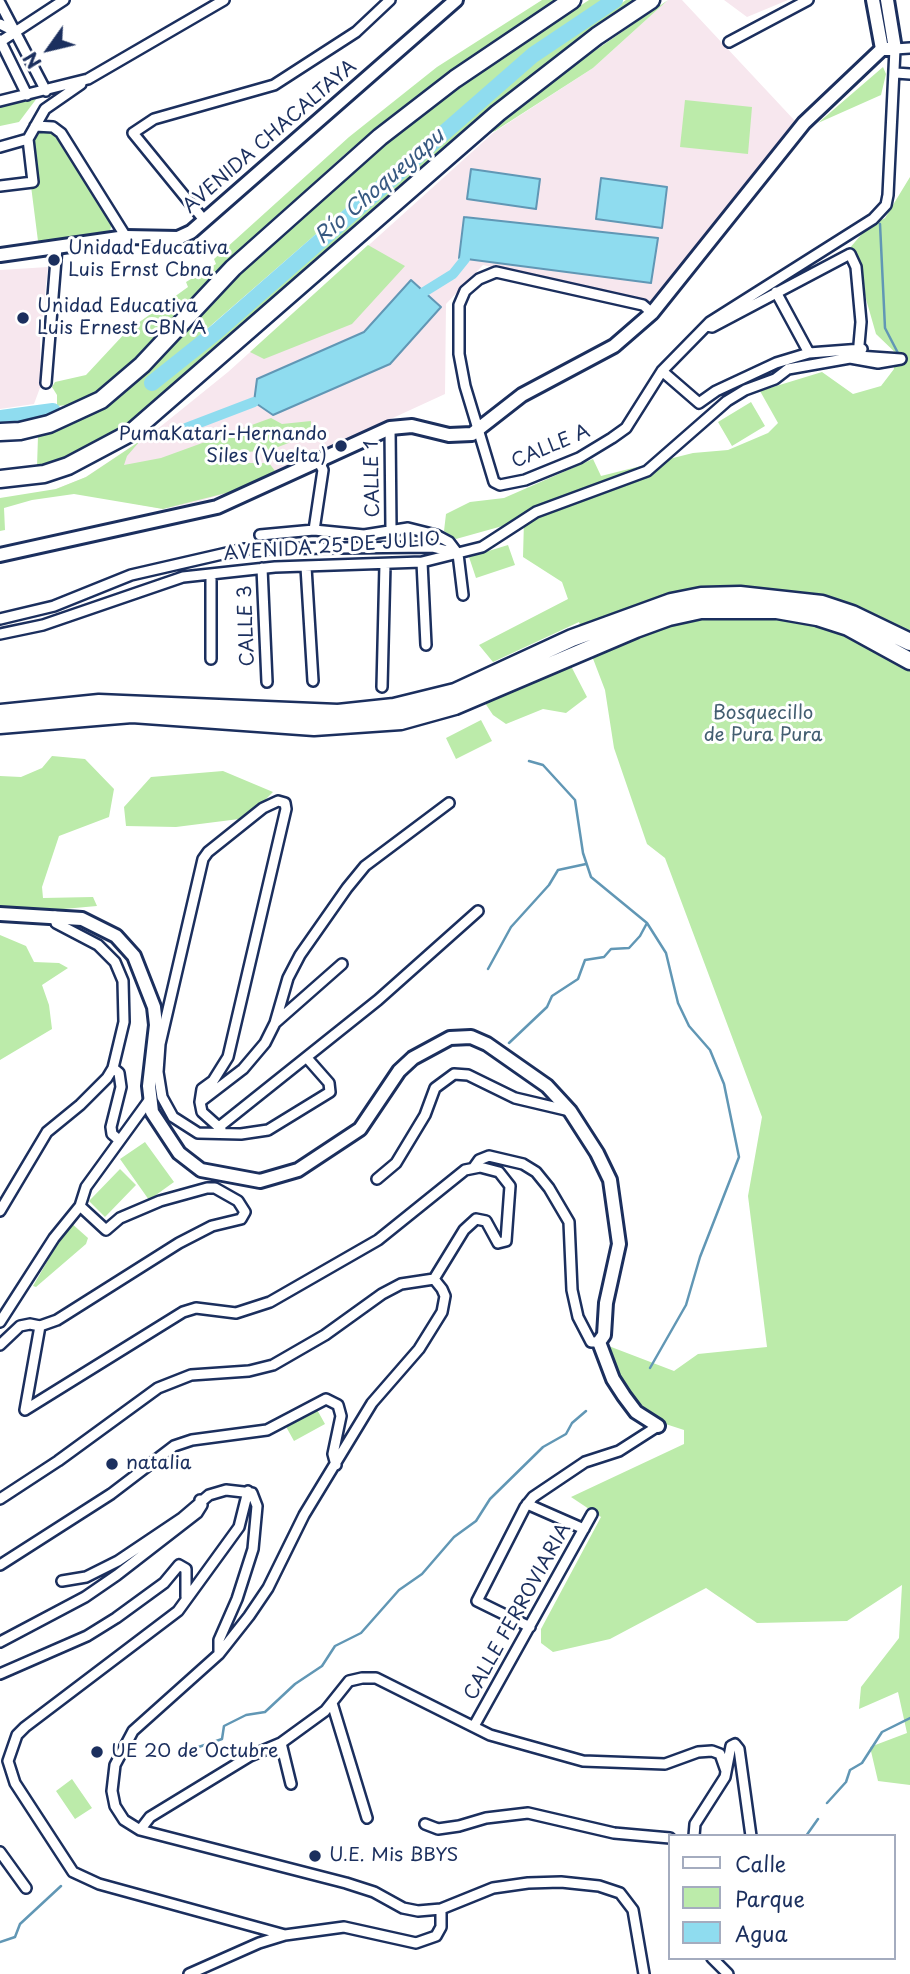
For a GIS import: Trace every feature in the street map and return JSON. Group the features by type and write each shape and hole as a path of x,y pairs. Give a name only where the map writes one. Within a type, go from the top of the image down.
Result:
{"highway":[{"path":"0,432 20,431 49,424 101,400 142,365 233,268 380,137 455,79 572,0"},
{"path":"0,479 44,474 68,466 132,432 498,113 597,36 651,0"},
{"path":"0,713 99,703 338,713 394,707 455,692 572,638 671,602 701,596 740,595 822,604 852,614 910,642"},
{"path":"0,725 132,714 314,727 401,721 455,706 636,629 669,617 701,610 765,609 817,617 848,626 910,661"}],"street":[{"path":"27,95 0,41 64,0"},
{"path":"0,186 33,182 28,139 49,105 88,79 224,0"},
{"path":"204,220 133,133 154,119 274,85 356,32 390,0"},
{"name":"AVENIDA CHACALTAYA","path":"0,255 126,237 178,238 204,220 456,0"},
{"path":"729,42 808,0"},
{"path":"707,326 794,266 873,219 886,205 896,73 873,0"},
{"path":"887,0 888,49"},
{"path":"0,4 46,91"},
{"path":"0,24 16,32"},
{"path":"0,555 217,508 390,428 412,426 463,437 522,395 614,346 652,313 804,123 888,49 910,48"},
{"path":"896,73 910,74"},
{"path":"0,101 88,79"},
{"path":"35,126 53,127 61,133 126,237"},
{"path":"0,147 28,139"},
{"path":"46,383 57,247"},
{"path":"707,326 712,327 850,254 856,267 861,322 858,352"},
{"path":"479,428 463,376 458,305 472,284 495,272 643,305 652,313"},
{"path":"776,292 809,352"},
{"name":"CALLE A","path":"479,428 494,482 500,485 525,480 579,458 626,428 662,371 707,326"},
{"path":"458,554 482,547 536,512 647,471 727,401 745,390 775,379 789,369 850,358 878,363 901,359 858,352 809,352 746,375 699,403 662,371"},
{"name":"CALLE 1","path":"390,428 391,529"},
{"path":"314,530 323,470 319,462"},
{"path":"260,535 314,530 364,535 408,528 436,535 449,542 458,554 463,595"},
{"name":"AVENIDA 25 DE JULIO","path":"0,619 54,606 131,575 230,551 432,547 458,554"},
{"name":"AVENIDA 25 DE JULIO","path":"0,634 43,625 183,578 262,568 422,562 458,554"},
{"path":"422,562 426,645"},
{"path":"382,687 385,564"},
{"path":"306,567 313,681"},
{"name":"CALLE 3","path":"262,568 267,682"},
{"path":"211,574 211,659"},
{"path":"221,1130 202,1112 200,1102 202,1089 213,1081 228,1058 284,821 285,803 271,802 208,852 203,859 160,1044 159,1082 162,1097 173,1118 198,1133 221,1130 259,1132 278,1126 328,1095 330,1083 307,1058"},
{"path":"200,1102 257,1054 275,1023 288,978 300,956 365,866 449,803"},
{"path":"221,1130 378,1000 478,911"},
{"path":"0,914 82,919 110,932 123,942 141,970 154,1007 156,1025 149,1099 152,1112 168,1140 187,1161 205,1171 260,1181 298,1170 360,1129 399,1071 413,1058 450,1038 471,1037 487,1044 547,1086 570,1111 597,1153 610,1180 619,1223 616,1265 606,1303 604,1335 599,1342"},
{"path":"0,1211 47,1132 96,1090 113,1068 124,1022 124,992 120,972 107,952 62,928 56,923 55,916"},
{"path":"275,1023 342,964"},
{"path":"113,1068 120,1078 111,1127 112,1134 119,1140"},
{"path":"377,1180 396,1164 425,1115 435,1088 454,1074 468,1075 515,1098 570,1111"},
{"path":"0,1322 54,1238 80,1206 86,1187 149,1099"},
{"path":"40,1326 25,1410 183,1312 196,1308 236,1313 270,1302 378,1240 447,1181 489,1156 523,1164 536,1172 549,1188 569,1222 572,1290 578,1317 591,1342 599,1342"},
{"path":"0,1499 58,1461 158,1388 191,1375 249,1371 273,1365 325,1335 394,1287 434,1279 471,1222 482,1219 498,1243 507,1238 510,1186 499,1172 474,1167"},
{"path":"205,1171 207,1188"},
{"path":"0,1345 20,1326 40,1326 68,1313 179,1242 212,1226 233,1222 244,1216 244,1207 238,1201 215,1188 160,1201 120,1218 106,1230 80,1206"},
{"path":"434,1279 445,1296 442,1312 419,1349 372,1403 303,1516 268,1588 219,1654 133,1731 122,1746 115,1765 114,1806 124,1820 140,1830 362,1888 403,1908 418,1911 441,1909 493,1888 528,1883 561,1882 599,1886 620,1893 633,1910 644,1974"},
{"path":"530,1627 477,1601 527,1504 585,1462 618,1451 657,1426 636,1412 612,1379 599,1342"},
{"path":"0,1566 111,1494 174,1446 192,1440 267,1430 326,1399 338,1405 341,1416 333,1454 336,1465"},
{"path":"62,1581 86,1577 118,1561 182,1518 200,1500 226,1490 248,1491 256,1497 257,1506 253,1549 237,1599 219,1640 219,1654"},
{"path":"248,1491 239,1527 172,1618 17,1735 10,1752 10,1772 73,1872 99,1884 285,1935"},
{"path":"0,1642 85,1597 117,1575 197,1513 202,1505 200,1500"},
{"path":"527,1504 584,1529"},
{"name":"CALLE FERROVIARIA","path":"474,1726 592,1514"},
{"path":"0,1674 87,1636 164,1583 179,1565 186,1569 186,1597"},
{"path":"140,1830 150,1817 250,1756 281,1743 332,1703 349,1681 376,1678 490,1735 583,1761 665,1764 698,1752 712,1751 720,1754 726,1771"},
{"path":"332,1703 367,1818"},
{"path":"281,1743 291,1784"},
{"path":"694,1834 695,1824 726,1771 731,1746 735,1744 739,1749 751,1834"},
{"path":"425,1824 438,1829 528,1813 614,1833 668,1838"},
{"path":"0,1852 26,1888"},
{"path":"189,1974 259,1942 285,1935 344,1927 416,1943 436,1936 441,1927 441,1909"},
{"path":"714,1960 728,1974"}],"shaded area":[{"path":"668,0 682,0 796,122 653,303 483,265 446,304 445,394 234,491 196,502 163,509 56,489 86,477 155,431 228,372 493,133 593,68"},
{"path":"724,0 788,0 747,17"},
{"path":"48,267 40,339 41,385 34,404 0,409 0,270"}],"green space":[{"path":"542,0 557,0 440,78 344,155 215,274 124,369 95,395 79,404 57,406 57,395 52,387 55,382 86,375 127,331 188,287 186,282 216,264 214,259 349,137 437,67"},
{"path":"589,0 604,0 529,51 431,134 146,382 151,389 173,375 536,61 626,0 639,0 536,73 474,124 120,431 64,461 37,467 38,436 70,424 101,407 301,214 386,141 457,87"},
{"path":"668,0 593,68 495,131 484,135 557,77"},
{"path":"883,67 886,74 881,95 818,123"},
{"path":"63,79 43,90 19,122 0,126 0,96"},
{"path":"685,100 752,107 748,154 680,147"},
{"path":"51,130 112,223 110,231 55,241 38,241 31,186 38,182 33,143 40,131"},
{"name":"Bosquecillo de Pura Pura","path":"910,177 910,1785 878,1781 870,1747 907,1733 898,1692 859,1709 861,1687 899,1638 902,1585 847,1621 757,1623 706,1588 610,1639 553,1652 541,1643 541,1629 601,1517 571,1497 684,1444 684,1430 644,1417 622,1394 606,1345 674,1371 698,1354 767,1347 748,1196 762,1117 665,858 647,844 614,748 605,690 579,622 493,662 479,645 568,599 562,582 523,557 524,520 456,539 444,531 446,514 470,502 504,498 593,459 601,476 693,453 728,450 768,433 778,423 760,391 822,372 853,394 881,386 894,369 893,362 901,358 876,334 862,285 843,256 866,229 885,218"},
{"path":"368,245 405,266 352,324 264,359 250,352"},
{"path":"751,402 765,426 732,446 718,422"},
{"path":"271,418 282,424 311,421 311,428 291,442 273,449 240,453 235,463 269,463 275,471 234,491 163,509 74,494 32,500 4,508 5,530 0,531 0,498 56,489 86,477 140,441 127,456 124,465 161,458"},
{"path":"508,545 515,565 476,578 469,557"},
{"path":"571,666 587,697 566,713 543,709 506,724 493,715 485,703"},
{"path":"481,720 492,741 456,759 446,738"},
{"path":"52,756 85,759 114,789 109,817 59,836 42,887 43,898 93,897 97,906 41,911 0,910 0,776 21,777 42,768"},
{"path":"223,771 273,792 247,818 176,827 126,826 124,807 151,777"},
{"path":"0,935 26,946 34,962 59,963 68,968 42,985 49,1005 52,1029 0,1060"},
{"path":"145,1142 174,1182 149,1200 120,1159"},
{"path":"120,1169 136,1185 105,1217 89,1201"},
{"path":"70,1222 88,1238 86,1244 36,1287 33,1286"},
{"path":"315,1406 325,1424 294,1441 284,1423"},
{"path":"72,1779 92,1808 75,1819 56,1791"}],"water":[{"path":"471,169 540,179 536,209 467,199"},
{"path":"601,178 667,187 662,228 596,219"},
{"path":"464,217 658,238 651,283 459,258"},
{"path":"411,280 441,307 390,364 273,415 254,402 257,379 364,332"}],"waterway":[{"name":"Río Choqueyapu","path":"152,383 216,332 533,55 615,0"},
{"path":"880,224 885,328 899,355"},
{"path":"424,292 453,274 465,259"},
{"path":"186,428 254,402"},
{"name":"Río Choqueyapu","path":"0,418 53,411"},
{"path":"529,761 543,765 575,800 583,853 591,877 647,923 666,953 678,1003 689,1026 710,1050 724,1084 739,1157 700,1257 686,1305 650,1368"},
{"path":"488,969 511,927 549,885 558,870 586,864"},
{"path":"509,1043 547,1007 552,996 578,979 585,960 604,957 611,949 629,948 647,923"},
{"path":"181,1753 222,1739 224,1726 246,1715 265,1712 295,1684 322,1666 335,1646 361,1633 399,1590 422,1574 454,1537 476,1521 490,1499 543,1447 566,1434 572,1423 586,1411"},
{"path":"827,1803 846,1782 850,1770 862,1763 882,1732 910,1718"},
{"path":"807,1834 818,1819"},
{"path":"0,1942 15,1937 20,1924 61,1886"}],"place":[{"name":"Unidad Educativa Luis Ernst Cbna","path":"54,260"},
{"name":"Unidad Educativa Luis Ernest CBN A","path":"23,318"},
{"name":"PumaKatari-Hernando Siles (Vuelta)","path":"341,446"},
{"name":"natalia","path":"112,1464"},
{"name":"UE 20 de Octubre","path":"97,1752"},
{"name":"U.E. Mis BBYS","path":"315,1856"}]}
